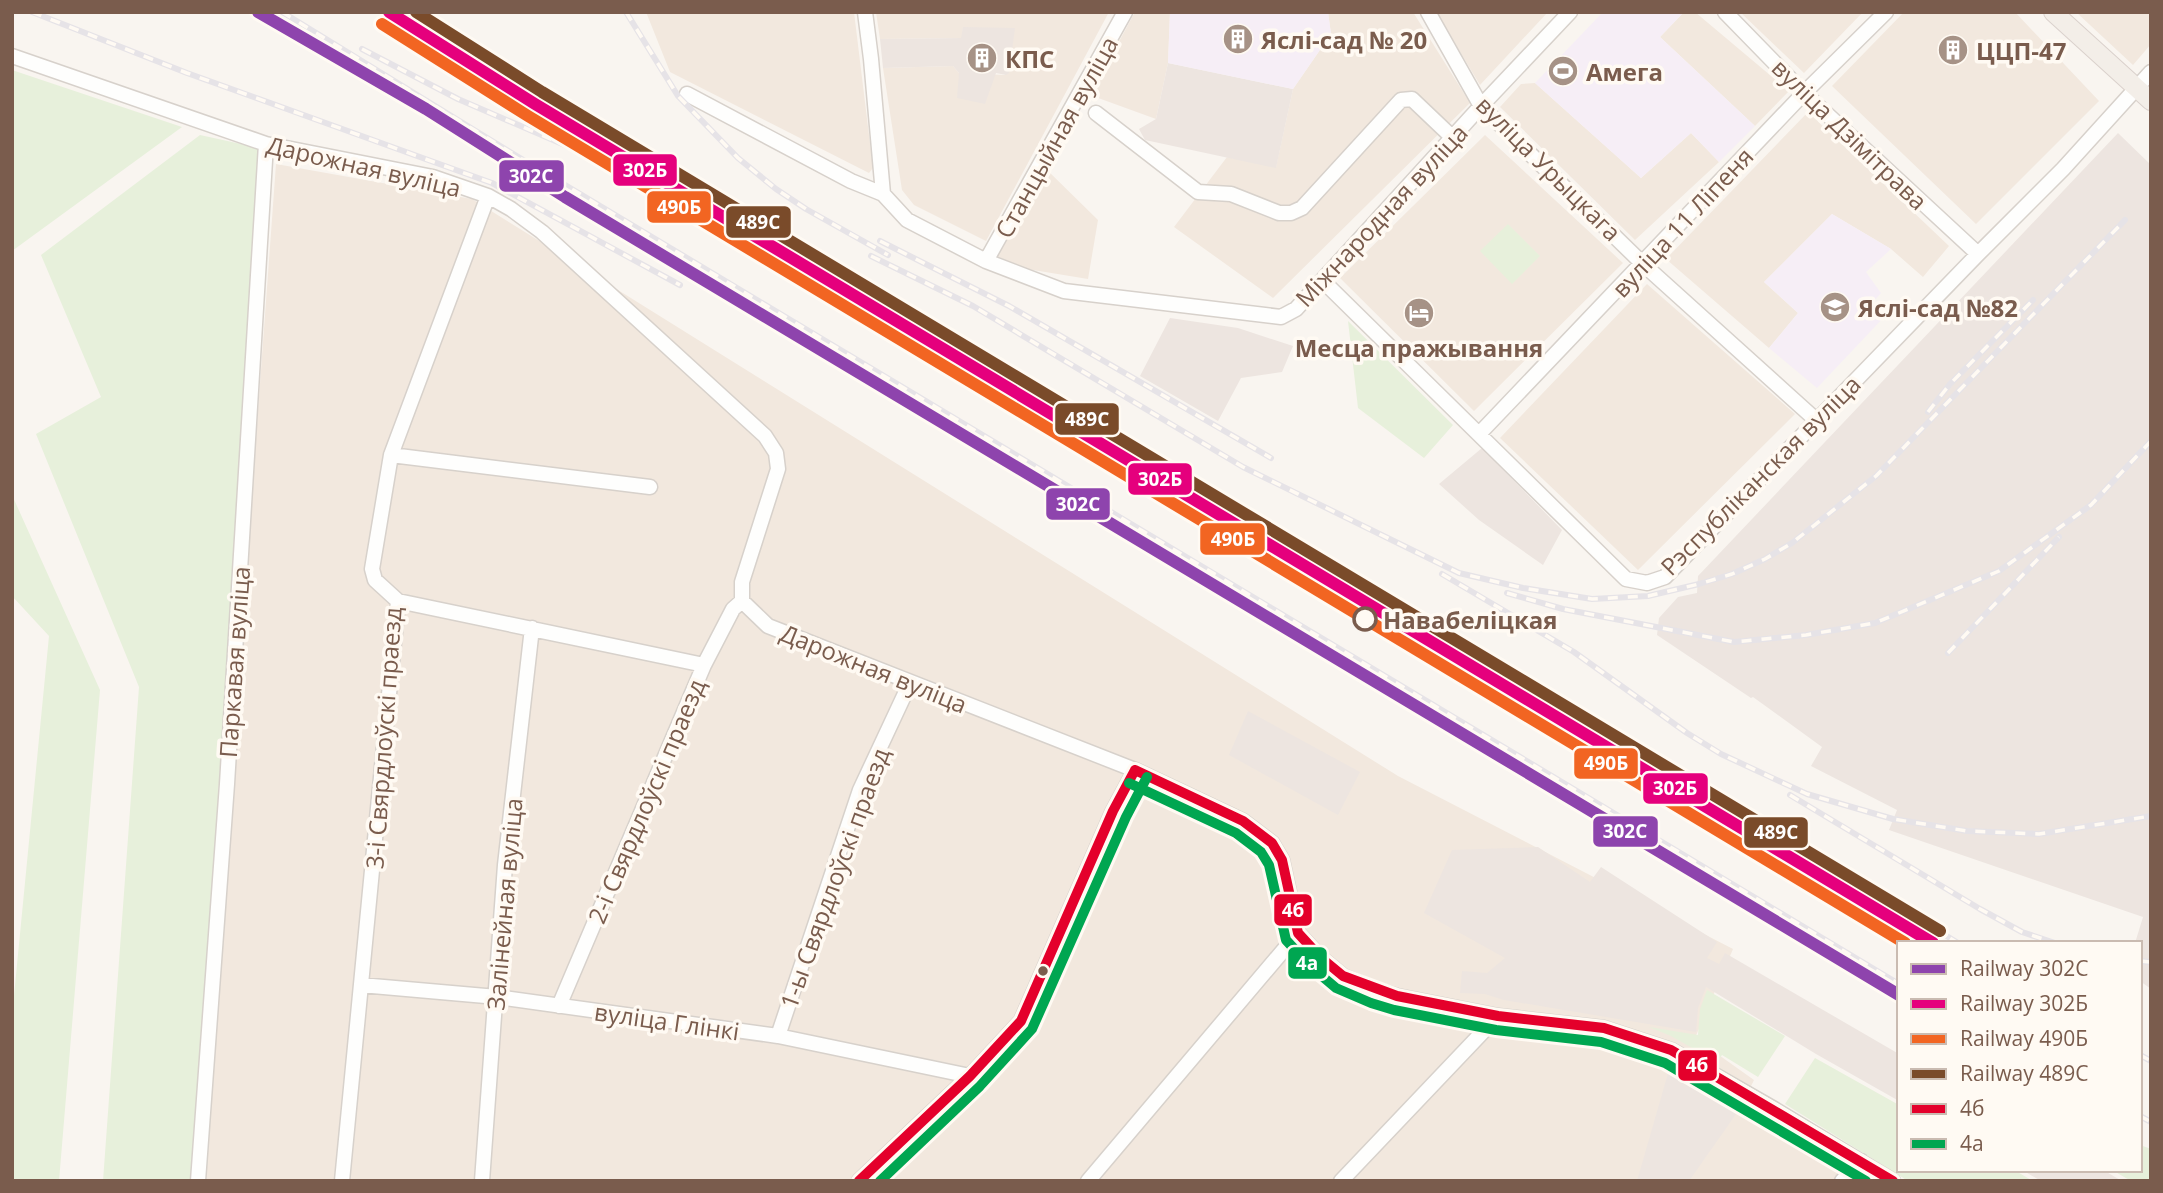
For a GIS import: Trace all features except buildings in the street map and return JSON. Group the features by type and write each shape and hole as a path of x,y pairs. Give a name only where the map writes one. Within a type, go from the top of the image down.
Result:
{"main road":[{"path":"2053,12 2144,94"}],"street":[{"path":"687,94 851,181 883,194 872,59 865,12"},
{"name":"вуліца Урыцкага","path":"1428,12 1481,106 1643,264 1816,420"},
{"name":"Міжнародная вуліца","path":"883,194 907,220 986,261 1064,291 1281,317 1296,309 1323,281 1570,12"},
{"name":"вуліца Дзімітрава","path":"1725,12 1804,93 1978,254"},
{"name":"вуліца 11 Ліпеня","path":"1480,433 1804,93 1886,12"},
{"name":"Станцыйная вуліца","path":"986,261 1123,13"},
{"name":"Дарожная вуліца","path":"12,55 266,144 433,177 488,196 511,209 542,232 765,436 776,453 778,469 742,582 742,601 768,626 1135,770 1243,821 1272,843 1282,860 1298,933"},
{"name":"Рэспубліканская вуліца","path":"1323,281 1626,579 1647,583 1665,576 1978,254 2063,169 2144,94 2151,72"},
{"path":"1096,113 1198,192 1231,194 1279,213 1291,213 1302,208 1401,100 1412,99 1452,138"},
{"name":"Паркавая вуліца","path":"198,1181 227,784 266,144"},
{"name":"3-і Свярдлоўскі праезд","path":"342,1181 398,601 375,580 372,569 391,454 488,196"},
{"path":"391,454 650,487"},
{"path":"398,601 704,665"},
{"name":"2-і Свярдлоўскі праезд","path":"559,1006 704,665 733,609 742,601"},
{"name":"Залінейная вуліца","path":"482,1181 505,865 532,628"},
{"name":"1-ы Свярдлоўскі праезд","path":"778,1036 860,790 910,682"},
{"path":"859,1181 970,1076 1021,1021 1113,811 1135,770"},
{"path":"1087,1181 1298,933 1320,957 1343,976 1376,990 1498,1016 1604,1028 1671,1050 1893,1181"},
{"name":"вуліца Глінкі","path":"361,985 497,997 778,1036 970,1076"},
{"path":"1341,1181 1498,1016"},
{"path":"1842,1181 1861,1161"}],"shaded area":[{"path":"646,12 854,12 873,168 869,173 670,72"},
{"path":"876,12 1109,12 986,241 914,205 902,190 883,68 953,66 959,73 1006,75 963,28 962,38 880,39"},
{"path":"1135,12 1170,12 1168,63 1156,119 1090,95"},
{"path":"1170,12 1328,12 1331,34 1293,89 1168,63"},
{"path":"1328,12 1413,12 1470,103 1273,298 1174,227 1227,157 1276,167 1293,89 1331,34"},
{"path":"1436,12 1548,12 1480,85"},
{"path":"1603,12 1684,12 1660,37 1755,126 1719,162 1691,133 1641,178 1535,83"},
{"path":"1684,12 1695,12 1789,91 1755,126 1660,37"},
{"path":"1740,12 1863,12 1804,73"},
{"path":"1904,12 2015,12 2099,101 1976,224 1832,86"},
{"path":"2076,12 2151,12 2151,44 2133,65"},
{"path":"963,27 1015,28 1009,73 996,73 985,104 957,98 959,73 953,66 883,68 880,39 961,38"},
{"path":"1168,63 1293,89 1276,168 1145,140 1139,129 1156,119"},
{"path":"1535,83 1641,178 1691,133 1719,162 1635,240 1500,107 1521,84"},
{"path":"1808,112 1949,246 1923,277 1891,249 1832,214 1764,282 1798,313 1769,348 1666,259"},
{"path":"2118,133 2151,165 2151,989 2142,982 2142,941 2136,941 2143,917 1889,830 1897,810 1811,766 1822,747 1753,697 1657,635 1659,618 1678,597 1697,593 1698,576"},
{"path":"1485,135 1623,263 1474,411 1340,278"},
{"path":"276,164 472,199 1398,776 1733,949 1695,1038 1754,1080 1741,1107 1862,1181 202,1181"},
{"path":"1044,167 1098,220 1088,279 1021,268 995,255"},
{"name":"Яслі-сад №82","path":"1832,214 1891,249 1866,272 1881,293 1874,301 1886,315 1817,388 1769,348 1798,313 1764,282"},
{"path":"1647,284 1795,414 1638,570 1500,438"},
{"path":"1170,318 1238,328 1293,346 1282,372 1241,378 1218,421 1140,376"},
{"path":"1482,448 1562,530 1543,565 1479,520 1439,484"},
{"path":"1248,711 1360,772 1338,815 1229,755"},
{"path":"1538,847 1590,882 1601,867 1717,942 1707,958 1719,964 1725,953 1897,1053 1897,1100 1706,987 1698,1008 1696,1032 1504,1000 1485,994 1460,993 1462,971 1487,973 1505,958 1424,913 1452,850"},
{"path":"1671,1063 1741,1107 1689,1181 1637,1181"},
{"path":"2025,1172 2106,1172 2122,1181 2041,1181"}],"green space":[{"path":"12,70 182,127 12,251"},
{"path":"200,135 259,148 213,879 191,1181 103,1181 139,687 36,434 101,397 41,255"},
{"path":"1508,224 1540,256 1512,284 1480,251"},
{"path":"1348,321 1453,425 1424,458 1358,408"},
{"path":"12,495 100,690 59,1181 12,1181 12,1016 49,636 12,596"},
{"path":"1707,990 1785,1036 1758,1077 1722,1055 1717,1062 1649,1027 1698,1035 1700,1009"},
{"path":"1815,1058 1897,1104 1897,1172 2017,1172 2033,1181 1908,1181 1785,1104"},
{"path":"2142,1146 2151,1149 2151,1181 2131,1181 2115,1172 2142,1172"}],"railway":[{"path":"32,12 187,73 492,183 680,285"},
{"path":"282,12 515,155 1897,983"},
{"path":"407,12 540,95 1382,602 1633,742 1955,941"},
{"path":"626,12 678,96 738,158 806,209 888,255"},
{"path":"362,49 458,99 634,175 763,240"},
{"path":"871,256 973,306 1243,467 1459,573 1523,588 1592,599 1648,596 1699,584 1732,574 1792,543 1876,476 2125,220"},
{"path":"880,241 1009,306 1271,458"},
{"path":"1928,412 1950,384 2033,300"},
{"path":"1507,593 1563,609 1734,642 1806,635 1875,623 1999,571 2091,505 2151,441"},
{"path":"1948,653 2059,537"},
{"path":"1442,574 1574,652 1687,733 1721,754 1807,794 1893,819 1967,831 2039,834 2151,816"},
{"path":"1790,795 1980,909 2022,932 2049,941"},
{"path":"2142,961 2151,962"},
{"path":"2142,1056 2151,1061"},
{"path":"2142,1117 2151,1122"}],"rail line":[{"name":"302С","path":"258,12 426,109 565,197 1897,994"},
{"name":"302Б","path":"389,12 535,104 1930,941"},
{"name":"489С","path":"416,12 542,92 1940,931"},
{"name":"490Б","path":"382,24 528,116 1902,941"}],"transit line":[{"name":"4б","path":"1135,770 1243,821 1272,843 1282,860 1298,933 1320,957 1343,976 1397,996 1498,1016 1604,1028 1671,1050 1893,1181"},
{"name":"4б","path":"859,1181 970,1076 1021,1021 1113,811 1135,770"},
{"name":"4а","path":"880,1181 980,1086 1032,1029 1126,817 1147,777"},
{"name":"4а","path":"1129,783 1236,833 1261,852 1269,865 1286,940 1310,966 1336,988 1394,1010 1496,1030 1601,1042 1665,1063 1866,1181"}],"place":[{"name":"Яслі-сад № 20","path":"1238,39"},
{"name":"ЦЦП-47","path":"1953,50"},
{"name":"КПС","path":"982,58"},
{"name":"Амега","path":"1563,71"},
{"name":"Яслі-сад №82","path":"1835,307"},
{"name":"Месца пражывання","path":"1419,313"},
{"name":"Навабеліцкая","path":"1365,619"}]}
